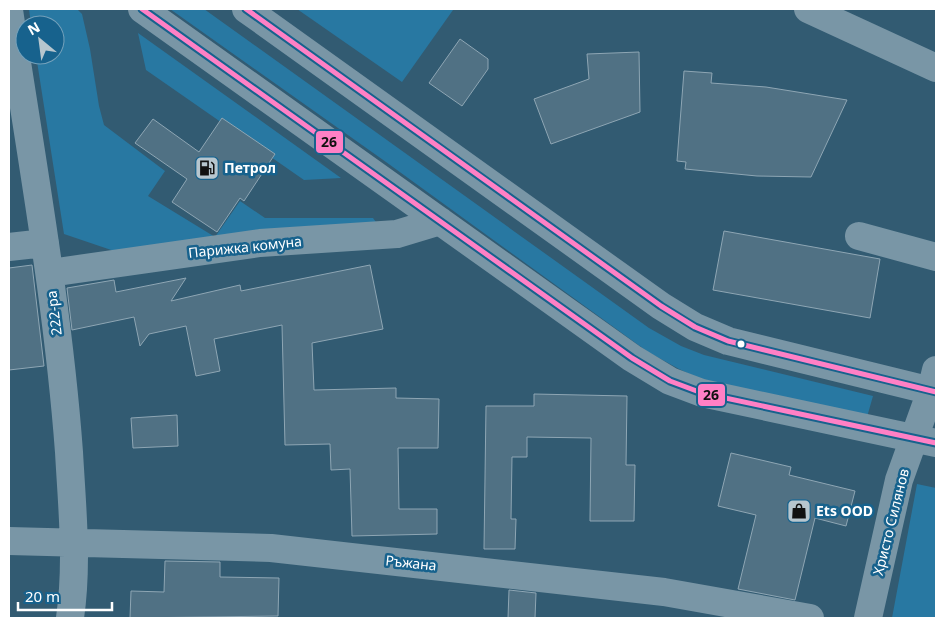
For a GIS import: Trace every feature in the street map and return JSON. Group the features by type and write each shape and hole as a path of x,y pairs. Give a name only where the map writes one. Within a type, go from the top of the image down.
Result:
{"street":[{"path":"142,9 632,358 670,381 702,393 925,440"},
{"path":"246,9 653,301 695,327 728,341 934,384"},
{"path":"808,9 936,68"},
{"name":"222-ра","path":"9,10 50,273 65,405 75,541 70,618"},
{"name":"Парижка комуна","path":"50,273 260,242 397,234 440,221"},
{"path":"859,236 936,257"},
{"path":"9,247 45,243"},
{"name":"Христо Силянов","path":"868,618 898,480 925,440 934,384"},
{"name":"Ръжана","path":"9,541 75,541 271,548 664,592 810,618"}],"shaded area":[{"path":"29,9 77,9 82,14 104,125 165,171 148,196 215,237 240,201 265,218 373,218 383,232 123,254 64,234 38,65 65,65 65,15 30,15"},
{"path":"170,9 204,9 649,328 681,346 704,355 873,396 867,417 698,378 648,352 386,162"},
{"path":"297,9 450,9 453,10 402,82"},
{"path":"138,33 341,178 304,180 146,70"},
{"path":"917,484 936,488 936,618 892,618"}],"building":[{"path":"460,39 488,59 488,69 462,106 429,83"},
{"path":"639,52 640,112 551,144 534,99 589,79 587,54"},
{"path":"684,71 712,73 711,83 766,87 847,100 811,177 757,176 685,169 686,162 677,161"},
{"path":"222,118 275,154 244,201 240,198 217,232 172,202 187,179 135,143 153,119 199,152"},
{"path":"724,231 880,259 870,318 713,290"},
{"path":"32,265 44,366 9,370 9,268"},
{"path":"370,265 383,329 312,343 314,390 396,388 396,398 439,399 438,448 398,448 399,509 437,509 437,534 352,536 350,469 331,470 330,444 285,445 282,325 214,339 220,371 196,376 186,326 149,334 140,346 134,317 72,330 67,288 114,280 116,292 186,278 171,301 240,285 241,291"},
{"path":"534,394 627,396 626,465 635,465 634,521 590,521 591,438 527,437 527,457 512,457 511,519 516,519 515,549 484,549 486,406 534,406"},
{"path":"177,415 178,446 133,448 131,418"},
{"path":"731,453 791,467 789,475 855,491 846,526 815,518 795,600 738,589 756,515 718,506"},
{"path":"165,561 220,562 220,577 279,578 278,616 130,618 131,591 164,592"},
{"path":"509,590 536,593 535,618 508,618"}],"transit line":[{"name":"26","path":"142,9 632,358 670,381 702,393 936,443"},
{"name":"26","path":"246,9 661,306 695,327 728,341 936,392"}],"place":[{"name":"Петрол","path":"207,168"},
{"name":"Ets OOD","path":"799,511"}]}
